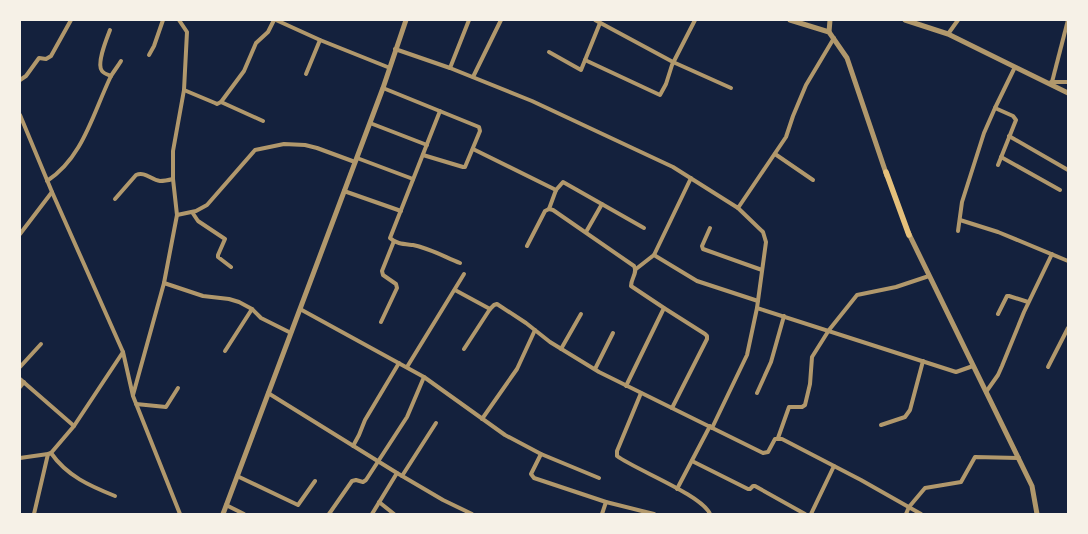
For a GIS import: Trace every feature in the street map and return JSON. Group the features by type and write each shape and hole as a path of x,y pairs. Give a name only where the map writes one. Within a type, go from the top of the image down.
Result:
{"main road":[{"path":"886,172 909,235"}],"street":[{"path":"20,80 26,76 39,58 46,59 51,56 71,20"},
{"path":"149,55 154,46 163,20"},
{"path":"133,396 164,282 177,215 173,178 173,151 184,90 187,32 179,20"},
{"path":"184,90 217,104 221,102 244,71 256,43 268,32 275,20 390,68"},
{"path":"223,514 383,88 404,20"},
{"path":"450,68 469,20"},
{"path":"473,77 502,20"},
{"path":"595,20 673,62 731,88"},
{"path":"585,60 658,96 661,95 673,62 694,20"},
{"path":"790,20 829,32 847,58 886,172"},
{"path":"829,32 830,20"},
{"path":"905,20 948,34 1068,93"},
{"path":"948,34 958,20"},
{"path":"1052,82 1068,20"},
{"path":"549,52 579,69 582,69 600,23"},
{"path":"110,30 103,46 101,68 104,73 111,76"},
{"path":"738,208 786,138 793,116 806,86 834,38"},
{"path":"306,74 320,40"},
{"path":"395,49 450,68 532,101 659,160 673,167 738,208 763,232 766,242 757,308 747,355 711,427 677,489"},
{"path":"47,181 60,172 78,148 111,76 121,61"},
{"path":"958,231 962,202 984,133 1015,67"},
{"path":"1046,82 1068,82"},
{"path":"383,88 480,127 480,131 473,149 466,166 464,167 423,155"},
{"path":"221,102 263,121"},
{"path":"995,108 1015,117 1016,120 998,165"},
{"path":"440,111 414,179 390,235 390,239 426,249 460,263"},
{"path":"20,115 47,181 122,352 133,396 180,514"},
{"path":"370,123 427,145"},
{"path":"1009,136 1068,170"},
{"path":"177,215 196,211 207,205 255,150 284,144 305,145 317,148 414,179"},
{"path":"473,149 556,190"},
{"path":"774,154 813,180"},
{"path":"1001,157 1060,190"},
{"path":"116,200 138,174 145,174 161,181 173,178"},
{"path":"672,408 707,339 707,336 631,286 636,269 654,255 691,178"},
{"path":"527,246 545,211 549,209 556,190 563,182 644,228"},
{"path":"344,191 401,211"},
{"path":"20,234 52,192"},
{"path":"586,232 602,204"},
{"path":"549,209 553,210 586,232 634,266 636,269"},
{"path":"192,212 198,221 225,239 218,257 231,267"},
{"path":"960,220 998,232 1068,261"},
{"path":"710,228 702,246 703,249 762,270"},
{"path":"909,235 1032,486 1037,514"},
{"path":"381,322 397,288 396,284 383,275 382,271 394,241"},
{"path":"986,392 998,375 1028,302 1052,254"},
{"path":"654,255 697,281 758,302"},
{"path":"407,367 464,274"},
{"path":"464,349 490,309 497,304 561,349 595,369 641,394 763,453 768,452 775,439 778,438 789,407 802,407 805,405 810,384 812,357 829,330 858,295 896,287 929,276"},
{"path":"164,282 203,296 234,300 252,308 261,318 291,333"},
{"path":"455,290 490,309"},
{"path":"998,314 1007,296 1028,302"},
{"path":"224,351 252,308"},
{"path":"626,386 664,308"},
{"path":"757,308 956,372 973,366"},
{"path":"300,309 424,377 505,435 541,454 598,478"},
{"path":"561,349 581,314"},
{"path":"757,393 771,362 784,316"},
{"path":"1048,367 1068,328"},
{"path":"482,419 517,368 536,330"},
{"path":"595,369 614,333"},
{"path":"20,367 42,344"},
{"path":"34,514 50,453 74,426 122,352"},
{"path":"881,425 905,417 908,414 923,361"},
{"path":"353,446 359,435 364,420 399,363"},
{"path":"329,514 352,481 365,482 407,417 424,377"},
{"path":"20,379 74,426"},
{"path":"20,387 24,382"},
{"path":"136,404 166,407 178,388"},
{"path":"268,393 402,476 443,500 472,514"},
{"path":"641,394 616,454 620,458 677,489 706,507 710,514"},
{"path":"402,476 436,423"},
{"path":"778,438 834,466 921,514"},
{"path":"20,458 50,453"},
{"path":"50,453 64,468 82,482 115,496"},
{"path":"541,454 532,471 532,477 606,502 654,514"},
{"path":"906,514 909,507 925,488 961,482 975,458 1019,458"},
{"path":"692,461 748,489 755,486 805,514"},
{"path":"811,514 834,466"},
{"path":"372,514 397,473"},
{"path":"237,476 298,505 315,481"},
{"path":"379,502 394,514"},
{"path":"602,514 606,502"},
{"path":"226,505 244,514"}]}
